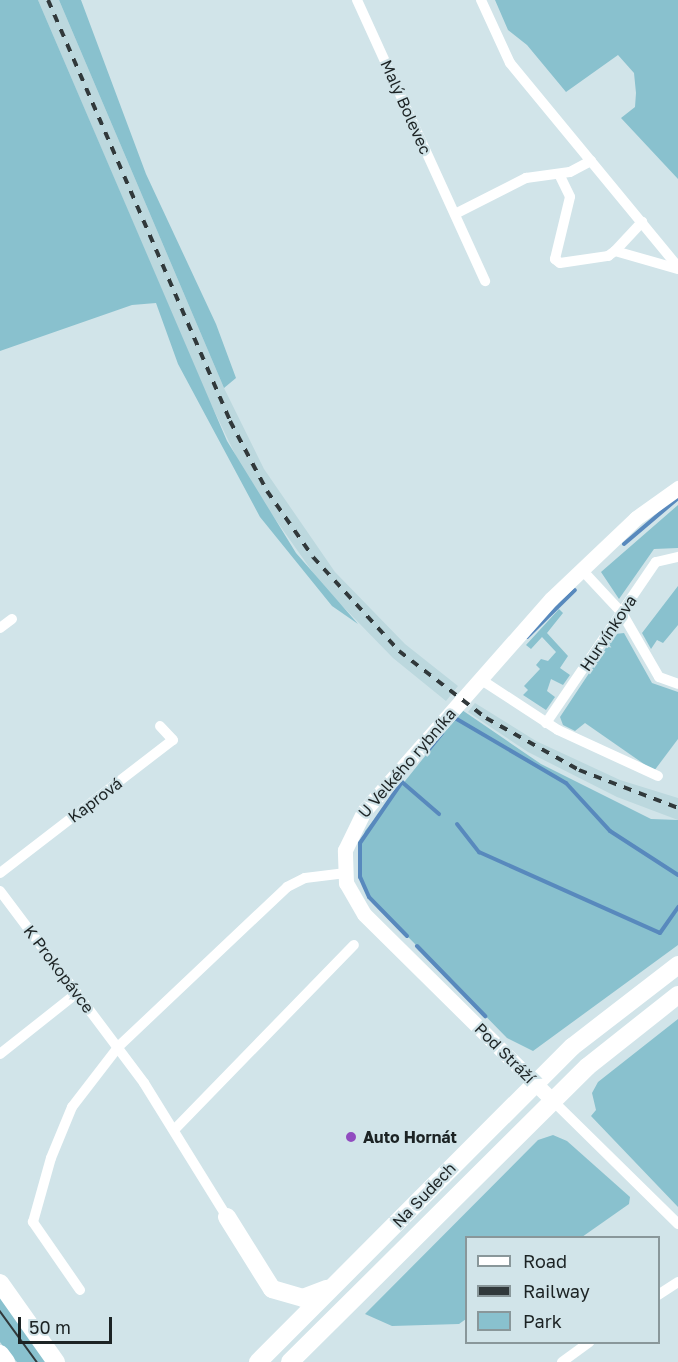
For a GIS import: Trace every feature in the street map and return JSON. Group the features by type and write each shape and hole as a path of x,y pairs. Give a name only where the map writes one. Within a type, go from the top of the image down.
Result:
{"main road":[{"name":"Na Sudech","path":"258,1362 535,1083 620,1006 678,964"},
{"name":"Na Sudech","path":"290,1362 552,1100 633,1027 678,995"},
{"path":"227,1217 272,1289 303,1298 337,1284"},
{"path":"0,1283 56,1362"},
{"path":"0,1354 6,1362"}],"street":[{"name":"Malý Bolevec","path":"357,0 485,281"},
{"path":"481,0 510,63 678,268"},
{"path":"454,214 526,178 559,174 591,162"},
{"path":"559,174 570,196 555,260 570,262 608,256 642,222"},
{"path":"615,251 678,268"},
{"name":"U Velkého rybníka","path":"344,873 345,850 357,819 480,679 582,570 636,518 678,488"},
{"name":"Hurvínkova","path":"546,723 656,562 678,557"},
{"path":"582,570 622,613 659,677 678,684"},
{"path":"0,628 12,619"},
{"path":"480,679 546,723 658,776"},
{"name":"Kaprová","path":"0,873 173,740 160,726"},
{"path":"80,1290 38,1234 33,1211 72,1107 119,1046 287,887 305,878 344,873"},
{"name":"Pod Stráží","path":"344,873 364,914 678,1224"},
{"name":"K Prokopávce","path":"0,891 119,1046"},
{"path":"174,1130 354,945"},
{"path":"0,1054 77,993"},
{"path":"119,1046 227,1217"},
{"path":"660,1294 678,1282"},
{"path":"562,1362 587,1344"}],"shaded area":[{"path":"38,0 59,0 224,388 264,469 335,572 405,644 458,686 446,701 393,658 321,584 247,479 207,396"},
{"path":"475,703 536,741 620,780 678,798 678,820 617,797 528,752 468,712"}],"green space":[{"path":"0,0 38,0 227,441 296,553 358,624 332,606 260,517 178,364 156,303 132,305 0,351"},
{"path":"59,0 81,0 146,174 216,324 236,378 224,388"},
{"path":"495,0 678,0 678,179 621,118 635,107 636,93 634,73 618,55 566,92 527,45 508,30"},
{"path":"678,505 678,548 654,549 619,599 601,572"},
{"path":"678,586 678,625 663,643 657,640 651,649 642,633"},
{"path":"559,609 563,613 547,633 568,656 560,668 570,675 563,685 551,679 547,691 555,697 546,710 523,695 528,690 524,686 540,669 536,665 541,659 548,661 556,652 542,637 531,649 526,645"},
{"path":"624,633 652,683 678,692 678,739 654,771 585,723 575,731 563,725 560,717 615,634"},
{"path":"462,710 541,764 651,819 678,820 678,945 533,1051 507,1038 369,897 360,877 358,856 365,831"},
{"path":"678,1019 678,1207 591,1116 596,1110 592,1093 598,1082"},
{"path":"553,1135 567,1141 630,1197 629,1204 583,1236 465,1236 465,1320 459,1324 392,1326 365,1314 538,1140"},
{"path":"0,1294 49,1362 17,1362 5,1349 0,1342"}],"waterway":[{"path":"624,544 678,498"},
{"path":"527,637 575,590"},
{"path":"455,718 566,783 610,831 678,875"},
{"path":"426,753 442,733"},
{"path":"407,936 369,897 360,877 360,843 402,782 439,814"},
{"path":"457,824 479,852 660,933 678,907"},
{"path":"417,946 485,1016"}],"tram line":[{"path":"0,1311 37,1362"}],"railway":[{"path":"48,0 230,421 267,491 313,557 399,651 486,718 579,770 678,808"}],"place":[{"name":"Auto Hornát","path":"351,1137"}]}
